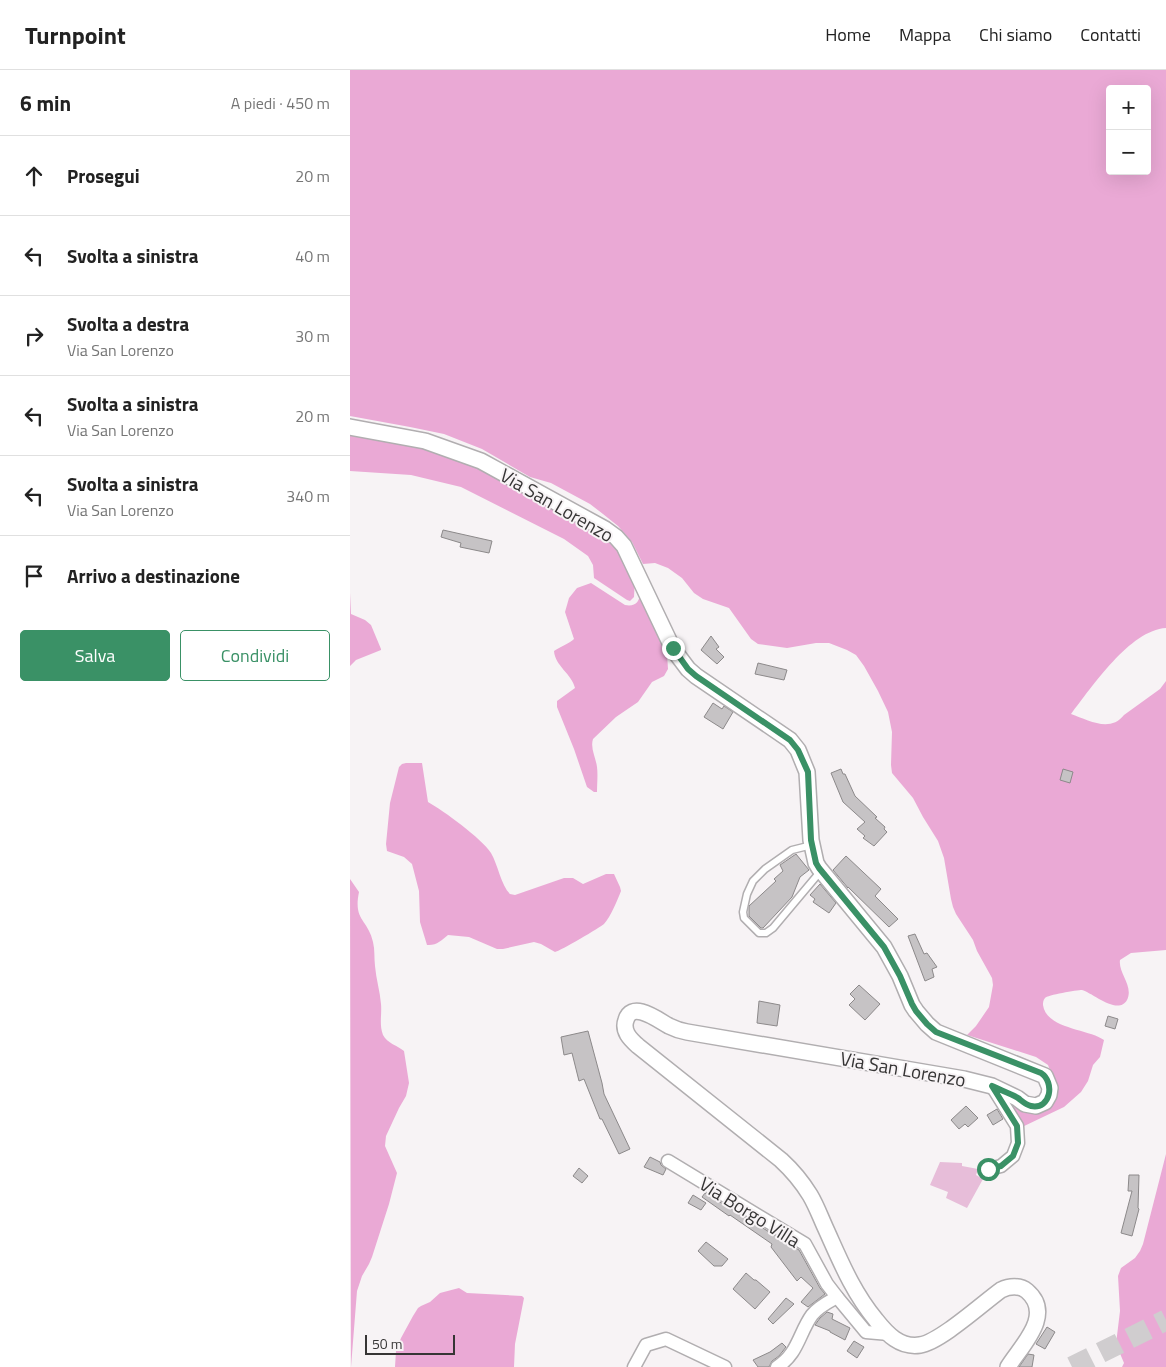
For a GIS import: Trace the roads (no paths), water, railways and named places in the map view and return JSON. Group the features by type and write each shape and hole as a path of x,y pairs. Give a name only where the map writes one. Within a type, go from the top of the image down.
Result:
{"street":[{"name":"Via San Lorenzo","path":"350,426 425,441 481,461 605,529 616,537 624,546 673,648 688,669 790,740 798,750 808,772 812,845 816,863 884,947 916,1011 936,1032 1041,1073 1047,1080 1050,1091 1045,1102 1032,1106 992,1086 964,1079 687,1032 671,1027 644,1012 631,1012 626,1017 624,1025 629,1038 638,1046 782,1160 795,1173 811,1197 858,1297 879,1324 901,1343 920,1345 942,1335 1001,1290 1008,1287 1022,1288 1027,1291 1037,1308 1037,1321 1032,1333 1008,1367"},
{"path":"988,1169 1001,1166 1013,1156 1018,1143 1017,1126 992,1086"},
{"name":"Via Borgo Villa","path":"668,1161 805,1244 827,1284 866,1332 889,1334"},
{"path":"777,1367 794,1350 812,1315 824,1304 837,1297"},
{"path":"634,1367 646,1345 666,1339 725,1367"}],"lane":[{"path":"812,845 792,850 765,869 753,881 747,894 743,912 744,918 759,933 766,933 773,928 821,871"}],"tunnel":[{"path":"1072,1367 1166,1320"}]}
